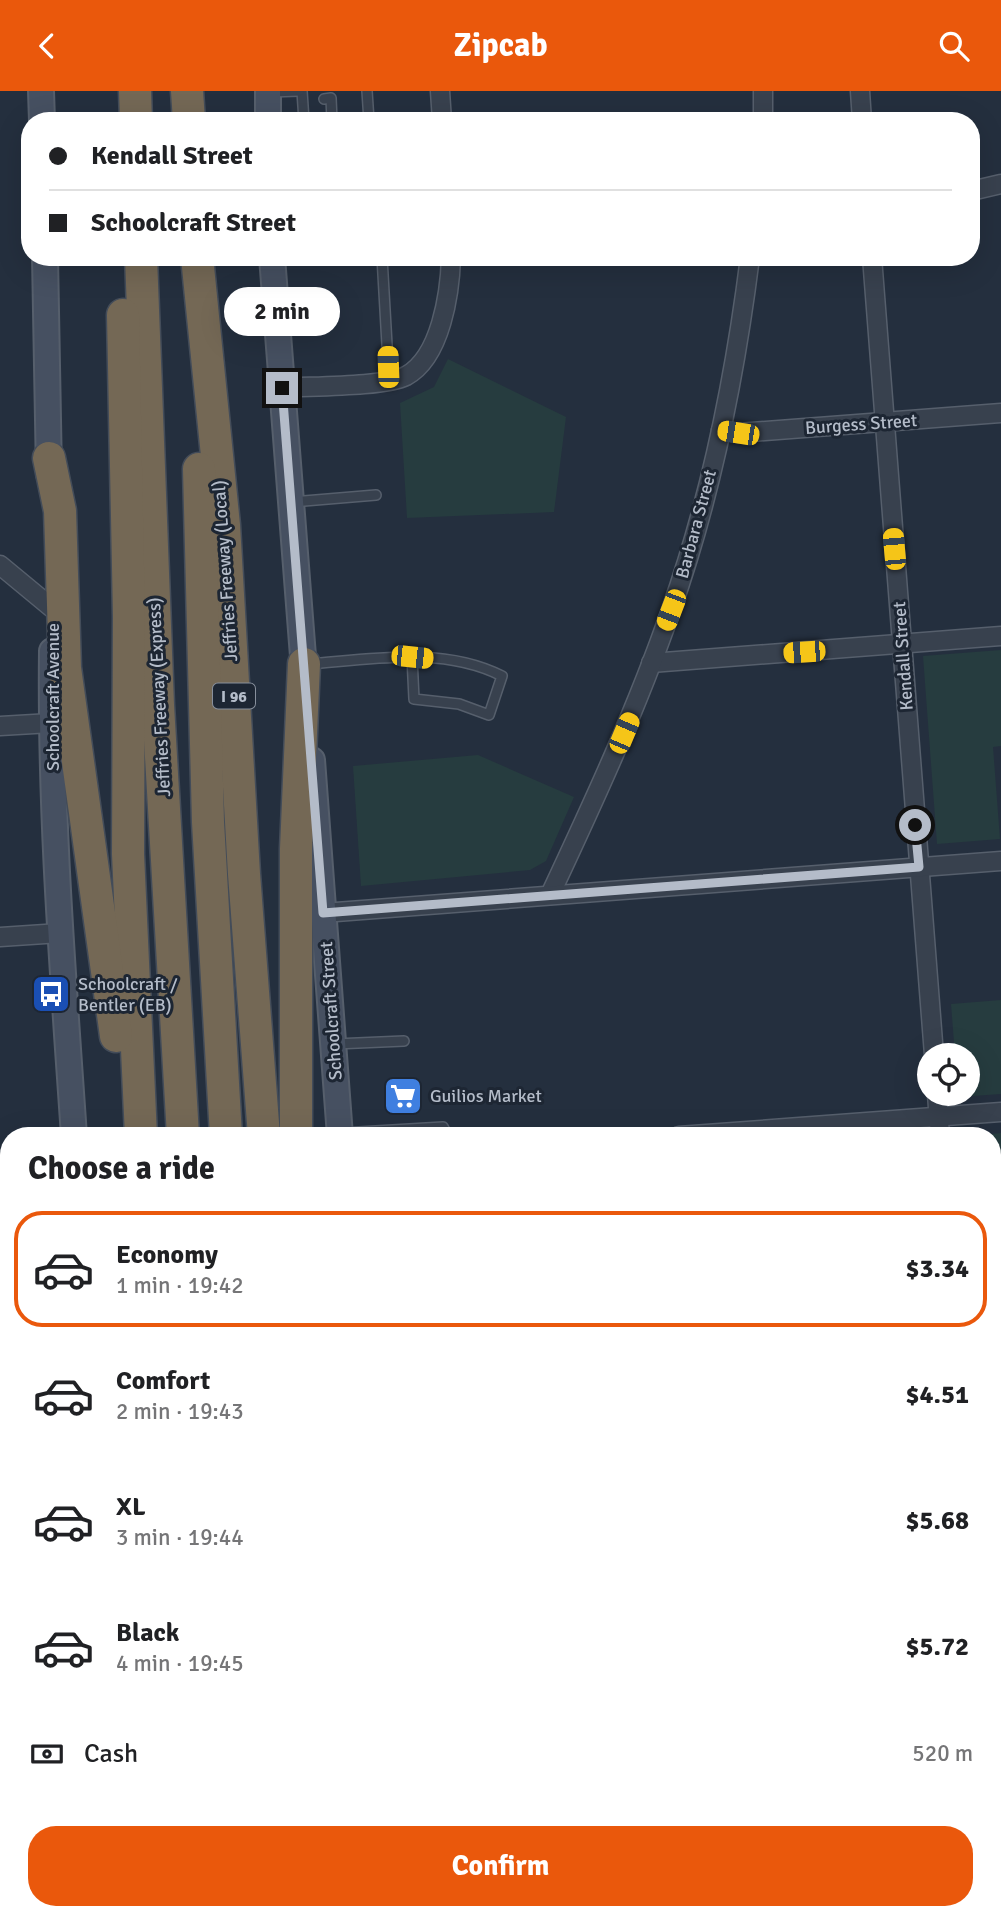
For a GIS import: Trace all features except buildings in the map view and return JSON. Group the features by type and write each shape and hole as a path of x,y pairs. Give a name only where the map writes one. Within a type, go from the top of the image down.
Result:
{"highway":[{"path":"124,112 125,91"},
{"path":"135,91 136,112"},
{"path":"187,91 188,112"},
{"path":"122,266 129,617 128,854 142,1127"},
{"name":"Jeffries Freeway (Express)","path":"141,266 158,705 182,1127"},
{"name":"I 96","path":"196,266 208,822 225,1127"},
{"name":"Jeffries Freeway (Local)","path":"197,266 224,525 244,874 263,1127"},
{"path":"49,458 60,511 65,668 113,999 126,1127"},
{"path":"296,1127 296,849 304,664"}],"main road":[{"path":"267,91 268,112"},
{"name":"Schoolcraft Avenue","path":"45,266 52,608 51,723 60,933 73,1127"},
{"name":"Schoolcraft Street","path":"273,266 339,1127"}],"street":[{"path":"440,91 441,112"},
{"path":"763,91 763,112"},
{"path":"860,91 861,112"},
{"path":"980,189 1001,184"},
{"path":"282,388 388,380 406,376 426,357 444,307 450,266"},
{"name":"Barbara Street","path":"550,895 604,779 651,663 688,557 733,378 749,266"},
{"name":"Kendall Street","path":"873,266 933,1043"},
{"name":"Burgess Street","path":"721,430 738,433 1001,413"},
{"path":"0,565 52,608"},
{"path":"651,663 1001,636"},
{"path":"0,726 51,723"},
{"path":"323,913 1001,861"},
{"path":"0,937 60,933"},
{"path":"938,1106 939,1127"},
{"path":"802,1127 1001,1112"}],"lane":[{"path":"267,91 303,96"},
{"path":"367,91 368,112"},
{"path":"382,266 388,380"},
{"path":"290,502 376,495"},
{"path":"304,664 412,657 482,666 502,676 489,715 459,704 414,699 412,657"},
{"path":"333,1044 404,1041"}],"green space":[{"path":"448,359 566,417 554,512 407,518 400,403 434,387"},
{"path":"1001,650 1001,746 993,747 1000,839 937,844 923,656"},
{"path":"478,755 574,797 546,861 530,870 361,886 353,766"},
{"path":"1001,1000 1001,1094 980,1095 980,1043 954,1043 951,1004"}],"place":[{"name":"Schoolcraft / Bentler (EB)","path":"51,994"},
{"name":"Guilios Market","path":"403,1096"}],"route":[{"path":"282,388 323,913 919,867 915,825"}]}
